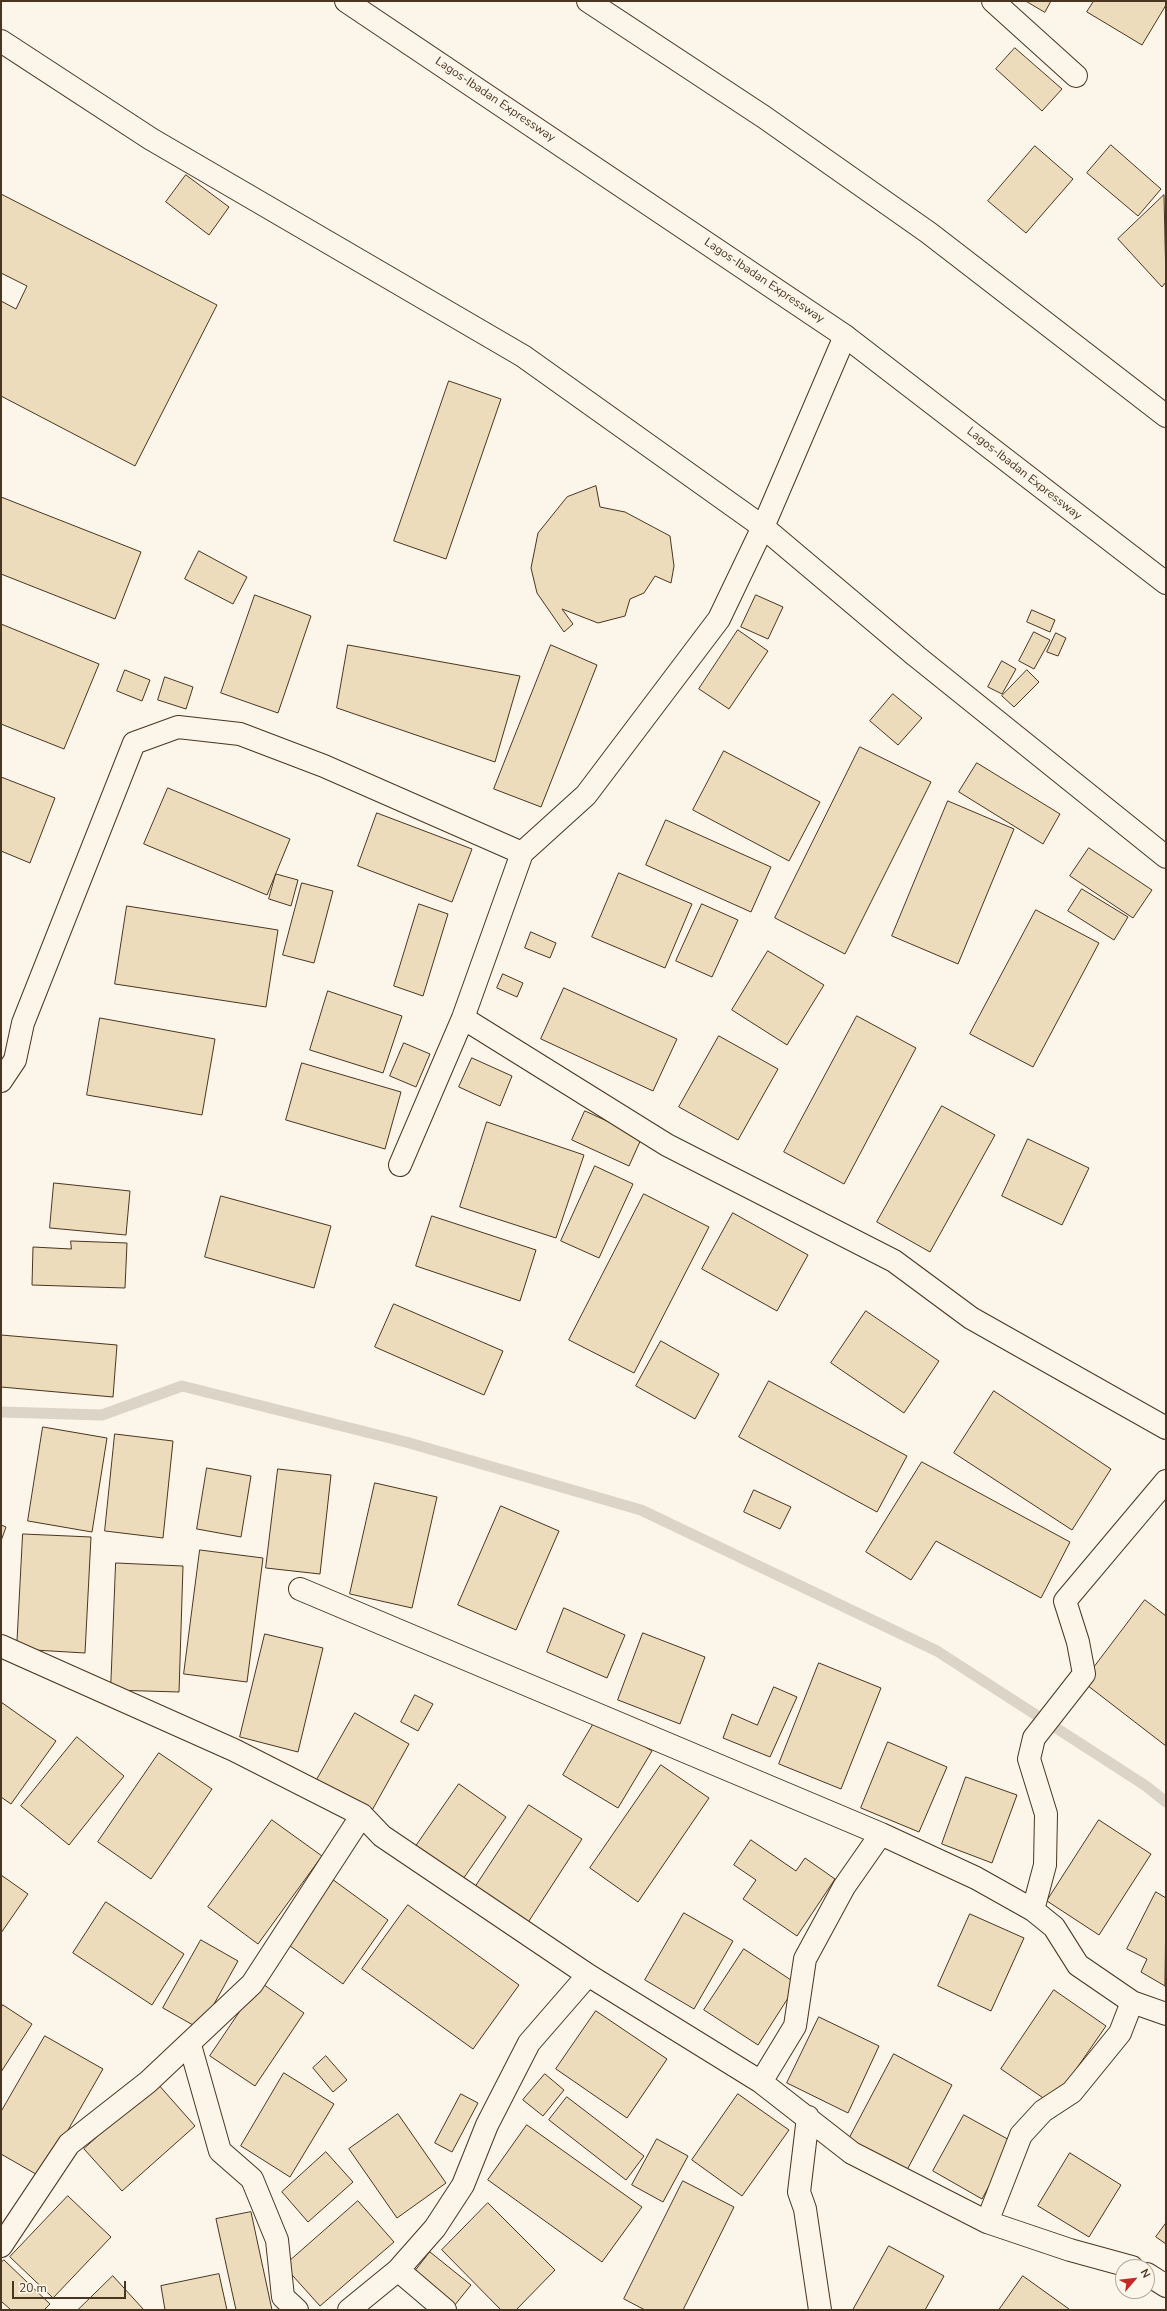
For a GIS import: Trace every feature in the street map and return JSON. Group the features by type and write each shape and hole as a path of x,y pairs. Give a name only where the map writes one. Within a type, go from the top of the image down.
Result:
{"main road":[{"name":"Lagos-Ibadan Expressway","path":"346,1 845,336 1166,583"},
{"path":"588,1 764,117 929,233 1166,416"},
{"path":"993,1 1076,76"},
{"path":"1,41 152,139 523,356 763,526 916,656 1166,857"},
{"path":"400,1165 463,1018 522,853 586,795 719,619 763,526 845,336"},
{"path":"1,1082 15,1060 23,1023 134,743 178,727 240,734 324,766 522,853"},
{"path":"463,1018 667,1145 894,1261 971,1318 1166,1428"},
{"path":"1033,1910 1045,1865 1046,1814 1029,1759 1034,1738 1084,1674 1078,1642 1065,1601 1166,1481"},
{"path":"300,1589 881,1834 976,1878 1033,1910 1054,1927 1078,1965 1132,2002 1166,2014"},
{"path":"1,1646 234,1750 362,1815 382,1836 588,1975 761,2082 852,2152 987,2222 1070,2250 1115,2262"},
{"path":"1,2246 69,2144 148,2082 252,1984 362,1815"},
{"path":"761,2082 795,2026 805,1959 844,1887 881,1834"},
{"path":"349,2310 398,2270 435,2228 463,2185 487,2125 530,2043 588,1975"},
{"path":"987,2222 1021,2135 1043,2111 1072,2092 1120,2032 1132,2002"},
{"path":"190,2044 220,2151 252,2179 277,2240 283,2297 297,2310"},
{"path":"808,2117 799,2192 805,2209 820,2310"},
{"path":"398,2270 445,2310"},
{"path":"1155,2279 1166,2286"}],"building":[{"path":"1026,1 1051,1 1045,12"},
{"path":"1094,1 1166,1 1166,5 1142,45 1087,12"},
{"path":"1015,48 1062,89 1042,111 996,69"},
{"path":"1111,145 1161,189 1138,216 1087,173"},
{"path":"1035,146 1073,179 1026,233 988,201"},
{"path":"186,175 229,207 209,235 166,202"},
{"path":"1,194 217,305 135,466 1,396 1,301 16,309 27,286 1,273"},
{"path":"1164,195 1166,282 1162,287 1118,239"},
{"path":"449,381 501,399 446,559 394,541"},
{"path":"596,486 600,507 625,512 670,536 674,566 671,583 655,576 644,593 630,599 625,616 598,623 562,609 573,624 564,632 537,593 531,568 538,533 567,497"},
{"path":"1,497 141,552 115,619 1,574"},
{"path":"199,551 247,577 233,604 185,579"},
{"path":"255,595 311,616 278,713 221,693"},
{"path":"756,595 783,607 768,639 741,627"},
{"path":"1032,610 1055,620 1050,632 1027,622"},
{"path":"1,624 99,664 64,749 1,724"},
{"path":"738,630 768,651 729,709 699,689"},
{"path":"1034,632 1050,640 1034,669 1019,661"},
{"path":"1056,633 1066,638 1058,656 1047,652"},
{"path":"348,645 520,676 495,762 337,708"},
{"path":"551,645 597,665 541,807 494,789"},
{"path":"1002,661 1016,669 1002,694 988,687"},
{"path":"125,670 150,680 142,701 117,691"},
{"path":"1027,670 1039,682 1014,707 1002,696"},
{"path":"165,677 193,687 186,709 158,700"},
{"path":"893,694 922,718 898,745 870,721"},
{"path":"860,747 931,782 845,954 775,918"},
{"path":"724,751 820,802 789,861 693,810"},
{"path":"977,763 1060,814 1043,844 959,792"},
{"path":"1,777 55,798 30,863 1,851"},
{"path":"168,788 290,839 267,895 144,844"},
{"path":"948,801 1014,829 958,964 892,936"},
{"path":"377,813 472,849 452,902 358,866"},
{"path":"666,820 771,867 751,912 646,865"},
{"path":"1089,848 1152,890 1133,918 1070,876"},
{"path":"619,873 692,904 665,968 592,937"},
{"path":"276,874 298,880 291,906 269,899"},
{"path":"302,883 333,891 314,963 283,955"},
{"path":"1082,889 1128,917 1114,940 1068,911"},
{"path":"419,904 448,914 423,996 394,986"},
{"path":"702,904 738,920 712,977 676,961"},
{"path":"127,906 278,930 266,1007 115,984"},
{"path":"1036,910 1099,943 1033,1067 970,1034"},
{"path":"531,932 556,943 550,958 525,948"},
{"path":"768,951 824,985 787,1045 732,1010"},
{"path":"503,974 523,983 517,997 497,988"},
{"path":"564,988 677,1039 653,1091 541,1039"},
{"path":"328,991 402,1016 383,1073 310,1050"},
{"path":"857,1016 916,1048 844,1184 784,1152"},
{"path":"100,1018 215,1039 202,1115 87,1095"},
{"path":"719,1036 778,1069 738,1140 679,1107"},
{"path":"404,1043 430,1054 416,1087 390,1076"},
{"path":"472,1058 512,1076 500,1106 459,1087"},
{"path":"302,1063 401,1092 385,1149 286,1120"},
{"path":"942,1106 995,1135 930,1252 877,1222"},
{"path":"585,1111 642,1137 629,1166 572,1140"},
{"path":"487,1122 584,1155 556,1238 460,1207"},
{"path":"1028,1139 1089,1168 1062,1225 1002,1196"},
{"path":"595,1166 633,1184 599,1258 561,1241"},
{"path":"54,1183 130,1191 126,1235 50,1228"},
{"path":"644,1194 709,1227 634,1373 569,1340"},
{"path":"221,1196 331,1226 314,1288 205,1257"},
{"path":"733,1213 808,1255 777,1311 702,1269"},
{"path":"432,1216 536,1250 520,1301 416,1266"},
{"path":"71,1241 127,1243 125,1288 32,1285 33,1247 71,1249"},
{"path":"394,1304 503,1351 484,1395 375,1347"},
{"path":"866,1311 939,1361 904,1413 831,1363"},
{"path":"1,1335 117,1345 113,1397 1,1387"},
{"path":"661,1341 719,1374 695,1419 636,1386"},
{"path":"769,1381 907,1456 877,1512 739,1437"},
{"path":"994,1391 1111,1469 1072,1530 954,1453"},
{"path":"43,1427 107,1438 92,1532 28,1521"},
{"path":"115,1434 173,1441 163,1538 105,1531"},
{"path":"922,1462 1070,1542 1041,1598 936,1541 911,1580 866,1552"},
{"path":"207,1468 251,1476 241,1537 197,1529"},
{"path":"278,1469 331,1475 320,1574 266,1568"},
{"path":"375,1483 437,1497 412,1608 350,1594"},
{"path":"754,1490 791,1507 780,1529 744,1512"},
{"path":"501,1506 559,1531 516,1630 458,1605"},
{"path":"1,1525 6,1527 1,1541"},
{"path":"23,1534 91,1537 85,1653 17,1649"},
{"path":"200,1550 263,1558 247,1682 184,1674"},
{"path":"116,1563 183,1566 179,1692 111,1690"},
{"path":"1145,1600 1166,1616 1166,1746 1083,1682"},
{"path":"564,1608 625,1635 607,1678 547,1652"},
{"path":"643,1633 705,1657 680,1724 618,1700"},
{"path":"265,1634 323,1648 298,1752 240,1737"},
{"path":"819,1663 881,1688 841,1789 779,1764"},
{"path":"774,1687 797,1697 770,1757 723,1738 732,1714 757,1725"},
{"path":"415,1695 433,1704 418,1731 401,1722"},
{"path":"1,1702 56,1741 11,1804 1,1797"},
{"path":"355,1713 409,1744 370,1814 315,1783"},
{"path":"597,1718 652,1751 618,1808 563,1775"},
{"path":"77,1737 124,1776 69,1845 21,1806"},
{"path":"888,1742 947,1767 919,1832 861,1808"},
{"path":"159,1753 212,1789 151,1879 98,1842"},
{"path":"661,1765 709,1798 638,1902 590,1868"},
{"path":"966,1777 1017,1795 992,1863 942,1844"},
{"path":"459,1784 506,1817 461,1882 414,1849"},
{"path":"529,1805 582,1839 527,1924 474,1889"},
{"path":"272,1820 322,1856 258,1944 208,1907"},
{"path":"1099,1820 1151,1854 1099,1935 1047,1901"},
{"path":"751,1840 796,1871 805,1858 835,1879 797,1936 743,1899 756,1880 734,1865"},
{"path":"1,1875 28,1894 1,1933"},
{"path":"332,1879 388,1920 343,1984 286,1943"},
{"path":"1156,1892 1166,1898 1165,1986 1141,1972 1147,1959 1127,1949"},
{"path":"106,1902 184,1954 152,2005 73,1953"},
{"path":"408,1905 519,1985 473,2049 362,1969"},
{"path":"684,1913 733,1941 694,2009 645,1980"},
{"path":"970,1914 1024,1938 991,2011 938,1986"},
{"path":"201,1940 238,1961 200,2029 163,2008"},
{"path":"744,1949 797,1984 758,2045 704,2010"},
{"path":"260,1982 304,2013 255,2086 210,2056"},
{"path":"1054,1990 1106,2026 1052,2104 1001,2069"},
{"path":"3,2005 32,2024 1,2072 1,2008"},
{"path":"596,2011 667,2059 627,2118 556,2069"},
{"path":"819,2017 879,2046 848,2113 787,2083"},
{"path":"45,2036 103,2069 41,2177 1,2154 1,2112"},
{"path":"894,2054 952,2085 907,2170 849,2139"},
{"path":"326,2056 347,2080 333,2092 313,2068"},
{"path":"284,2073 334,2104 290,2177 241,2146"},
{"path":"545,2074 564,2090 543,2116 523,2100"},
{"path":"157,2083 195,2126 122,2191 84,2149"},
{"path":"461,2094 478,2103 452,2152 435,2143"},
{"path":"738,2094 789,2130 742,2196 692,2160"},
{"path":"567,2097 644,2156 626,2180 549,2120"},
{"path":"398,2114 446,2183 397,2218 349,2149"},
{"path":"964,2115 1013,2142 982,2199 933,2171"},
{"path":"527,2125 642,2207 602,2262 488,2180"},
{"path":"657,2139 688,2156 663,2202 632,2185"},
{"path":"326,2152 353,2182 308,2222 282,2192"},
{"path":"1070,2153 1121,2185 1089,2237 1038,2206"},
{"path":"683,2181 734,2207 683,2310 645,2310 624,2299"},
{"path":"68,2196 111,2237 53,2298 10,2257"},
{"path":"358,2201 394,2242 320,2306 284,2266"},
{"path":"488,2203 555,2270 516,2310 501,2310 442,2250"},
{"path":"251,2212 272,2310 236,2310 216,2219"},
{"path":"1166,2223 1166,2244 1156,2237"},
{"path":"889,2246 944,2276 925,2310 853,2310"},
{"path":"430,2252 471,2285 454,2306 413,2274"},
{"path":"4,2260 50,2304 44,2310 11,2310 1,2301 1,2263"},
{"path":"219,2274 227,2310 165,2310 161,2286"},
{"path":"113,2276 144,2310 78,2310"},
{"path":"1023,2276 1069,2309 999,2310"}],"waterway":[{"path":"1,1412 102,1415 182,1386 406,1442 641,1510 937,1651 1146,1786 1166,1802"}]}
